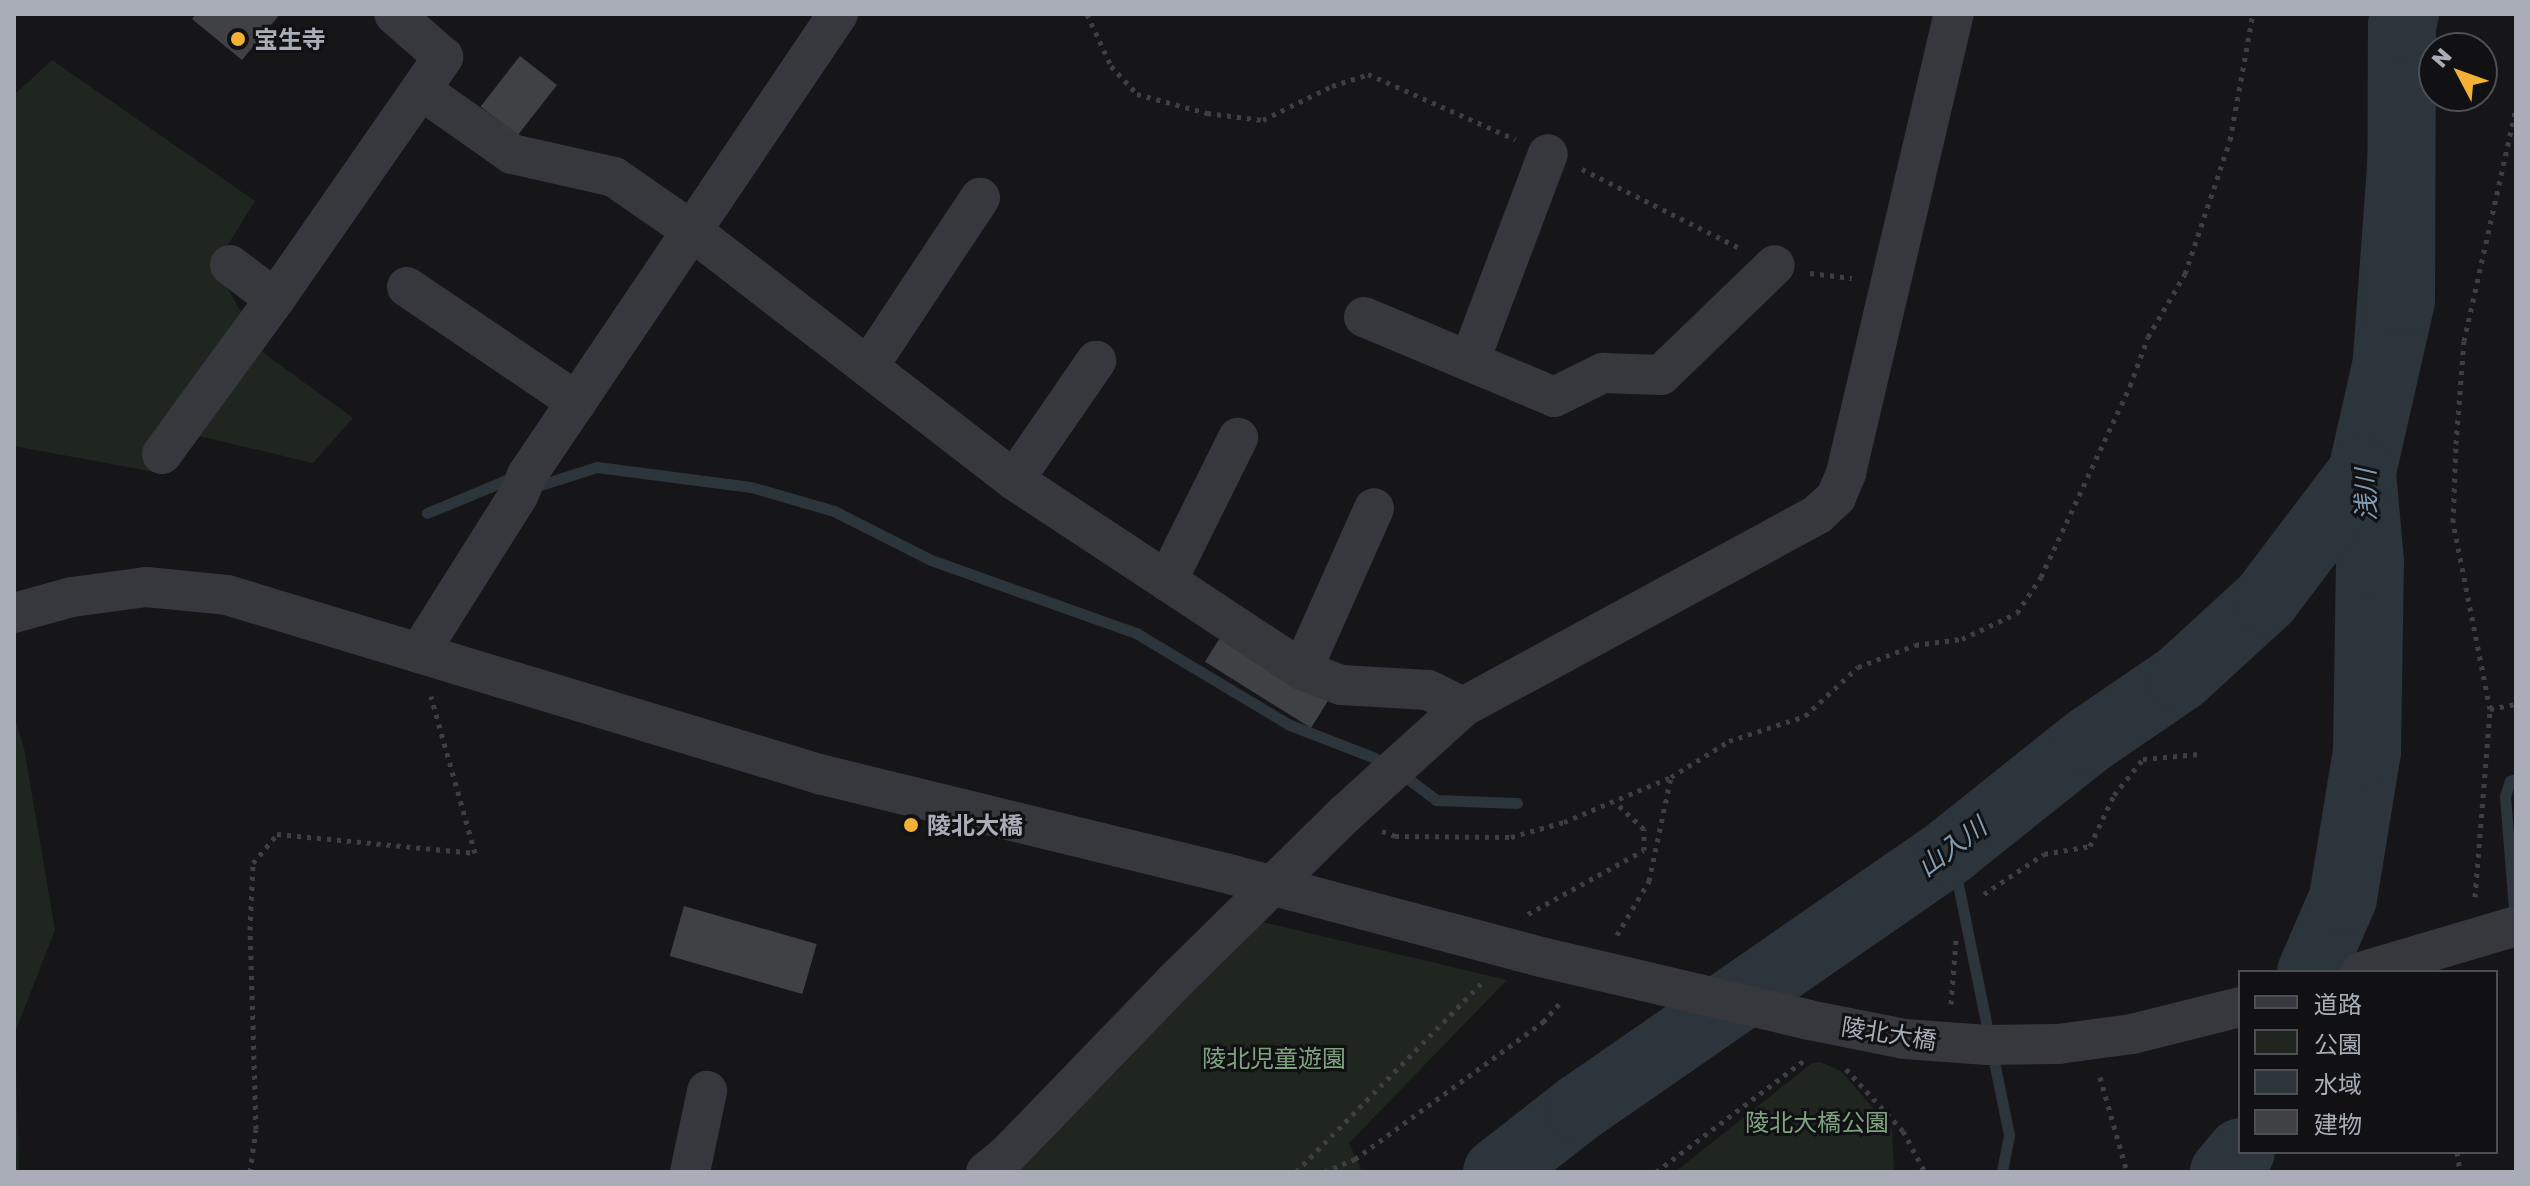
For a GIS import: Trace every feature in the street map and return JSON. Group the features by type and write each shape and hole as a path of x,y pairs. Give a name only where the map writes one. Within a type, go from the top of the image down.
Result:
{"street":[{"path":"162,454 275,299 443,57 394,14"},
{"path":"419,653 577,402 838,14"},
{"path":"986,1172 1008,1154 1173,983 1345,814 1463,707 1532,666 1722,568 1818,514 1836,497 1846,473 1954,14"},
{"path":"421,90 512,154 614,177 692,231 1014,480 1302,670 1341,685 1428,690 1463,707"},
{"path":"1470,360 1548,154"},
{"path":"868,367 980,198"},
{"path":"230,265 275,299"},
{"path":"1364,317 1554,397 1603,373 1661,375 1775,265"},
{"path":"407,287 577,402"},
{"path":"1014,480 1096,361"},
{"path":"1167,581 1238,438"},
{"path":"1302,670 1374,508"},
{"name":"陵北大橋","path":"14,613 72,597 146,587 227,595 819,774 1274,886 1541,957 1823,1023 1905,1039 1987,1045 2058,1044 2132,1034 2238,1008"},
{"path":"2368,970 2516,926"},
{"path":"690,1172 707,1091"}],"path":[{"path":"1087,14 1111,66 1137,94 1207,113 1263,120 1332,86 1368,74 1548,154 1784,270 1889,282"},
{"path":"1345,814 1395,836 1462,839 1511,837 1616,803 1671,777 1729,741 1805,716 1858,667 1915,645 1962,639 2017,613 2041,577 2130,386 2148,337 2185,274 2230,140 2253,14"},
{"path":"2476,910 2475,864 2490,709 2453,522 2464,341 2516,109"},
{"path":"250,1172 256,1129 250,930 253,863 277,834 475,853 419,653"},
{"path":"2490,709 2516,704"},
{"path":"1984,894 2044,854 2090,846 2114,795 2143,759 2200,754"},
{"path":"1612,940 1649,881 1671,777"},
{"path":"1522,920 1644,850 1644,829 1616,803"},
{"path":"1296,1172 1490,976"},
{"path":"1324,1172 1368,1150 1543,1022 1563,999"},
{"path":"1656,1172 1812,1054"},
{"path":"1837,1059 1903,1131 1925,1172"},
{"path":"2097,1065 2127,1172"}],"green space":[{"path":"52,60 255,201 215,266 265,354 353,418 313,463 194,435 160,473 14,446 14,95"},
{"path":"14,715 24,748 55,930 15,1032 19,1172 14,1172"},
{"name":"陵北児童遊園","path":"1254,920 1507,980 1349,1143 1361,1169 1357,1172 1013,1172"},
{"name":"陵北大橋公園","path":"1820,1062 1841,1071 1892,1130 1894,1172 1675,1172 1812,1063"}],"water":[{"path":"2385,14 2438,14 2436,32 2418,32 2418,112 2425,112 2371,527 2343,493 2376,43"}],"building":[{"name":"宝生寺","path":"196,14 280,14 242,60 192,19"},
{"path":"520,56 557,85 518,135 481,106"},
{"path":"1223,633 1329,699 1311,728 1205,662"},
{"path":"684,906 817,944 802,994 670,956"}],"waterway":[{"name":"浅川","path":"2312,970 2343,898 2367,751 2370,562 2362,472 2401,301 2402,25 2405,14"},
{"path":"531,488 597,467 751,487 834,511 931,560 1136,633 1290,725 1375,758"},
{"name":"山入川","path":"1497,1172 1579,1108 1951,850 2089,740 2181,677 2266,599 2362,472"},
{"path":"427,513 509,479 515,482"},
{"path":"2515,921 2505,796 2510,781 2516,779"},
{"path":"1411,781 1436,800 1517,803"},
{"path":"1951,850 2009,1135 2002,1172"},
{"name":"浅川","path":"2224,1172 2239,1154"}],"place":[{"name":"宝生寺","path":"238,39"},
{"name":"陵北大橋","path":"911,825"}]}
